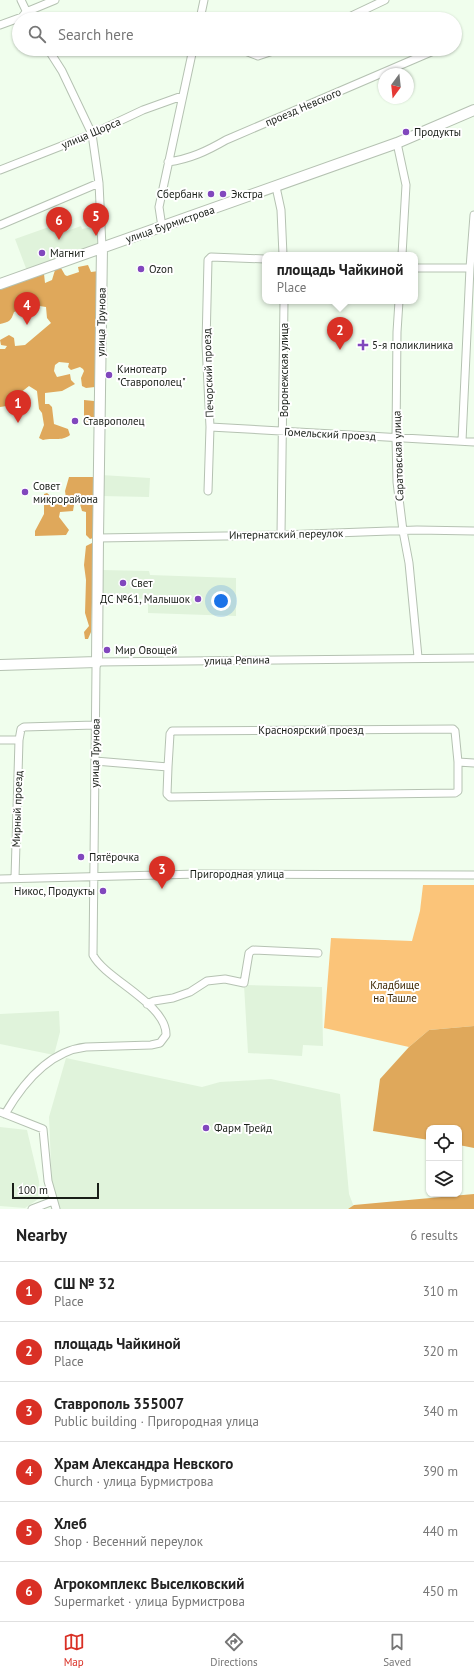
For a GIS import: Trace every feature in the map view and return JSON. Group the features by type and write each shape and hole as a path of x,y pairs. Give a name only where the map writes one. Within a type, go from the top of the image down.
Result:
{"street":[{"path":"20,0 26,12 55,0"},
{"path":"201,12 204,0"},
{"path":"360,12 385,0"},
{"path":"0,26 12,21"},
{"path":"52,56 62,71 92,134 100,183 102,247"},
{"path":"162,227 159,207 191,56"},
{"name":"проезд Невского","path":"168,162 186,159 202,153 226,140 422,56"},
{"name":"улица Щорса","path":"0,170 92,134 143,110 182,96"},
{"name":"улица Бурмистрова","path":"0,284 397,143 474,110"},
{"path":"397,143 406,185 402,252"},
{"path":"0,225 100,183"},
{"path":"276,187 281,210 283,252"},
{"path":"462,442 474,215"},
{"name":"улица Трунова","path":"3,1113 27,1081 44,1065 64,1052 86,1047 131,1047 160,1043 165,1039 166,1031 158,1016 147,1004 134,991 100,964 93,955 102,247"},
{"name":"Печорский проезд","path":"208,491 210,427 206,344 208,260 211,257 262,259"},
{"path":"418,268 470,268"},
{"name":"Воронежская улица","path":"281,535 284,304"},
{"name":"Саратовская улица","path":"399,304 397,332 397,482 403,531 409,563 418,657"},
{"name":"Гомельский проезд","path":"210,427 474,442"},
{"name":"Интернатский переулок","path":"98,538 403,531 474,531"},
{"name":"улица Репина","path":"0,665 418,657 474,658"},
{"path":"0,740 19,740 20,731 24,727 95,725"},
{"name":"Красноярский проезд","path":"453,729 456,731 458,790 455,794 170,797 167,794 168,767 170,734 172,731 453,729"},
{"name":"Мирный проезд","path":"15,878 19,740"},
{"path":"95,761 168,767"},
{"path":"458,762 474,763"},
{"name":"Пригородная улица","path":"0,879 199,874 474,875"},
{"path":"147,1004 154,1001 173,998 190,992 207,981 225,979 244,983 249,953 253,950 318,953"},
{"path":"3,1113 43,1129 45,1163 56,1209"},
{"path":"32,1209 53,1201"}],"shaded area":[{"path":"63,222 67,231 81,226 82,229 98,226 98,245 27,271 15,239"},
{"path":"88,265 91,272 99,271 95,387 86,388 82,386 81,378 84,371 80,367 71,370 68,367 69,363 59,362 55,365 54,371 57,377 70,374 71,380 75,384 62,391 45,393 45,404 49,404 52,407 54,424 68,429 70,435 60,439 43,440 39,438 44,425 42,413 39,409 37,391 29,386 20,393 25,396 27,400 0,407 0,349 5,349 7,346 1,345 0,340 9,335 14,338 15,346 25,345 51,323 47,318 46,307 26,304 22,309 14,312 9,321 0,324 0,290 4,285 41,273 44,274 45,283 52,280 55,270 61,268 67,276 79,272 78,267"},
{"path":"84,400 94,401 95,423 84,426"},
{"path":"101,475 150,478 149,497 101,496"},
{"path":"69,477 93,477 95,482 93,538 90,539 86,535 86,512 82,511 80,504 74,505 73,511 60,512 59,517 69,530 66,535 35,536 35,531 44,514 44,494 47,493 61,505 67,505 65,491"},
{"path":"92,543 94,544 91,632 88,639 85,639 84,632 89,626 85,613 86,580 84,565 86,546"},
{"path":"101,570 149,571 150,575 236,578 236,616 148,613 148,599 100,597"},
{"path":"244,985 322,987 323,1046 303,1045 302,1056 248,1053"},
{"path":"59,1011 60,1032 54,1055 0,1044 0,1014"},
{"path":"474,1026 474,1148 462,1146 462,1125 426,1125 426,1140 373,1131 380,1079 409,1047 429,1030"},
{"path":"66,1058 202,1087 220,1082 271,1079 340,1094 349,1194 354,1207 347,1209 60,1209 52,1187 49,1117"},
{"path":"0,1127 27,1130 39,1181 40,1198 25,1208 0,1206"},
{"path":"474,1194 474,1209 348,1209 354,1205 441,1197 462,1197 462,1195"}],"green space":[{"name":"Кладбище на Ташле","path":"423,885 474,885 474,1026 429,1030 409,1047 324,1028 331,938 412,941 420,911"}],"place":[{"name":"Продукты","path":"406,132"},
{"name":"Сбербанк","path":"211,194"},
{"name":"Экстра","path":"223,194"},
{"name":"Хлеб","path":"96,236"},
{"name":"Агрокомплекс Выселковский","path":"59,240"},
{"name":"Магнит","path":"42,253"},
{"name":"Ozon","path":"141,269"},
{"name":"Храм Александра Невского","path":"27,325"},
{"name":"5-я поликлиника","path":"363,345"},
{"name":"площадь Чайкиной","path":"340,350"},
{"name":"Кинотеатр \"Ставрополец\"","path":"109,375"},
{"name":"Ставрополец","path":"75,421"},
{"name":"СШ № 32","path":"18,423"},
{"name":"Совет микрорайона","path":"25,492"},
{"name":"Свет","path":"123,583"},
{"name":"ДС №61, Малышок","path":"198,599"},
{"name":"Мир Овощей","path":"107,650"},
{"name":"Пятёрочка","path":"81,857"},
{"name":"Ставрополь 355007","path":"162,889"},
{"name":"Никос, Продукты","path":"103,891"},
{"name":"Фарм Трейд","path":"206,1128"}]}
